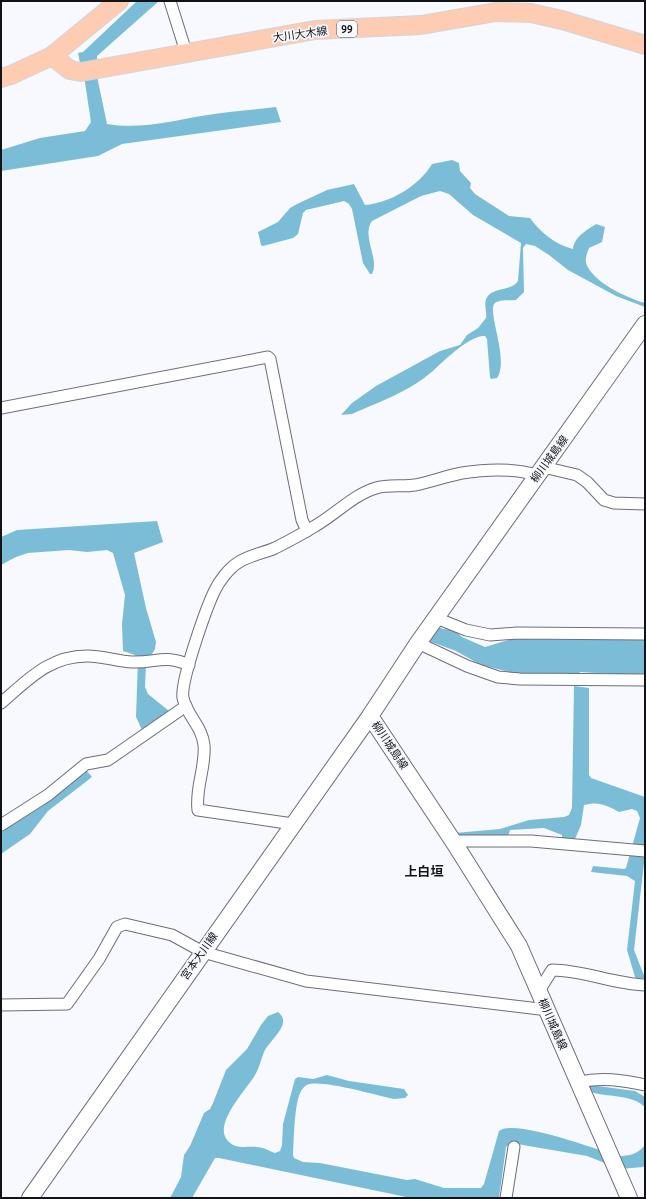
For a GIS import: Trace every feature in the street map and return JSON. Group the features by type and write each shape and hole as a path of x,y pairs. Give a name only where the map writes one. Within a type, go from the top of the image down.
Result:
{"main road":[{"path":"1,78 11,75 52,56 119,1"},
{"name":"大川大木線","path":"52,56 70,70 81,72 315,30 421,25 494,6 562,20 645,45"},
{"name":"柳川城島線","path":"629,1198 519,946 453,841 370,716 419,642 645,324"},
{"name":"宮本大川線","path":"30,1198 370,716"}],"street":[{"path":"170,1 186,52"},
{"path":"1,408 268,357 272,366 302,520 307,531"},
{"path":"293,824 198,810 196,799 204,762 204,744 200,729 186,706 183,696 189,665 214,591 231,568 240,561 275,548 307,531 347,503 377,487 416,484 462,473 491,470 514,470 577,475 587,482 604,500 614,503 645,504"},
{"path":"436,618 471,632 490,635 517,633 645,634"},
{"path":"419,642 467,666 498,677 546,680 645,680"},
{"path":"1,703 40,669 52,663 69,658 87,656 134,662 164,658 189,665"},
{"path":"1,824 48,795 86,764 108,760 186,706"},
{"path":"453,841 531,841 645,851"},
{"path":"1,1005 67,1004 99,959 117,927 125,924 172,935 203,952 306,981 548,1010"},
{"path":"539,991 552,970 577,972 610,981 645,985"},
{"path":"579,1082 595,1078 610,1078 645,1085"},
{"path":"506,1198 514,1147"}],"water":[{"path":"137,1 159,1 97,56 98,81 107,124 120,126 145,125 216,114 276,107 281,122 122,144 98,156 1,171 1,150 40,138 85,131 91,122 82,63 80,63 78,53 83,52"},
{"path":"452,160 459,163 460,171 471,183 470,188 475,194 509,216 530,218 544,233 567,247 573,249 578,237 596,224 605,227 602,242 589,248 586,263 595,277 603,283 620,293 645,303 645,307 616,296 568,270 535,246 526,244 523,248 524,292 516,300 497,302 493,307 501,360 497,378 491,379 490,377 487,339 485,336 480,336 460,347 428,375 408,389 352,414 341,415 352,403 376,386 440,351 460,345 467,335 478,328 486,318 485,301 489,295 497,290 511,287 518,281 521,243 473,215 449,194 440,191 421,196 372,221 368,234 374,262 372,274 370,274 363,263 352,209 349,204 344,201 306,210 303,213 298,234 293,238 263,246 261,245 258,232 278,222 290,208 327,190 354,184 365,205 375,204 394,197 412,186 420,179 432,164"},
{"path":"157,521 163,542 134,553 146,608 156,642 155,649 146,664 145,687 148,694 169,711 142,730 136,717 138,659 135,659 135,655 123,651 122,624 125,595 113,553 107,550 87,552 69,550 28,553 16,557 1,565 1,537 17,530"},
{"path":"439,627 454,630 462,637 485,647 512,639 645,640 645,676 580,672 579,674 523,675 481,665 456,651 429,641"},
{"path":"574,686 589,688 589,775 591,778 645,797 645,854 634,950 645,978 637,979 635,977 627,950 635,881 627,876 591,872 593,866 626,868 640,818 637,811 632,809 619,812 602,804 594,803 584,805 581,825 575,839 562,839 562,835 544,828 510,830 508,836 502,835 500,837 456,836 455,833 500,829 529,820 564,817 569,815 572,808"},
{"path":"86,770 92,777 48,811 30,834 1,854 1,832 41,807"},
{"path":"278,1012 282,1016 282,1026 265,1050 257,1072 238,1098 227,1117 224,1126 224,1134 228,1141 235,1146 259,1147 275,1153 280,1151 282,1145 283,1124 295,1079 298,1077 313,1079 327,1075 349,1081 404,1089 408,1095 405,1098 394,1099 328,1085 306,1085 301,1091 297,1104 293,1155 294,1158 303,1162 320,1163 407,1180 415,1179 444,1188 481,1188 484,1184 499,1131 508,1128 557,1136 618,1156 633,1154 645,1145 645,1165 643,1167 620,1169 587,1156 511,1143 506,1147 499,1198 411,1198 215,1158 192,1198 170,1198 181,1177 184,1155 190,1146 204,1113 210,1109 213,1103 226,1070 247,1049 268,1016"},
{"path":"590,1085 635,1091 645,1097 645,1107 628,1098 589,1091 588,1087"}],"district":[{"name":"上白垣","path":"424,871"}]}
